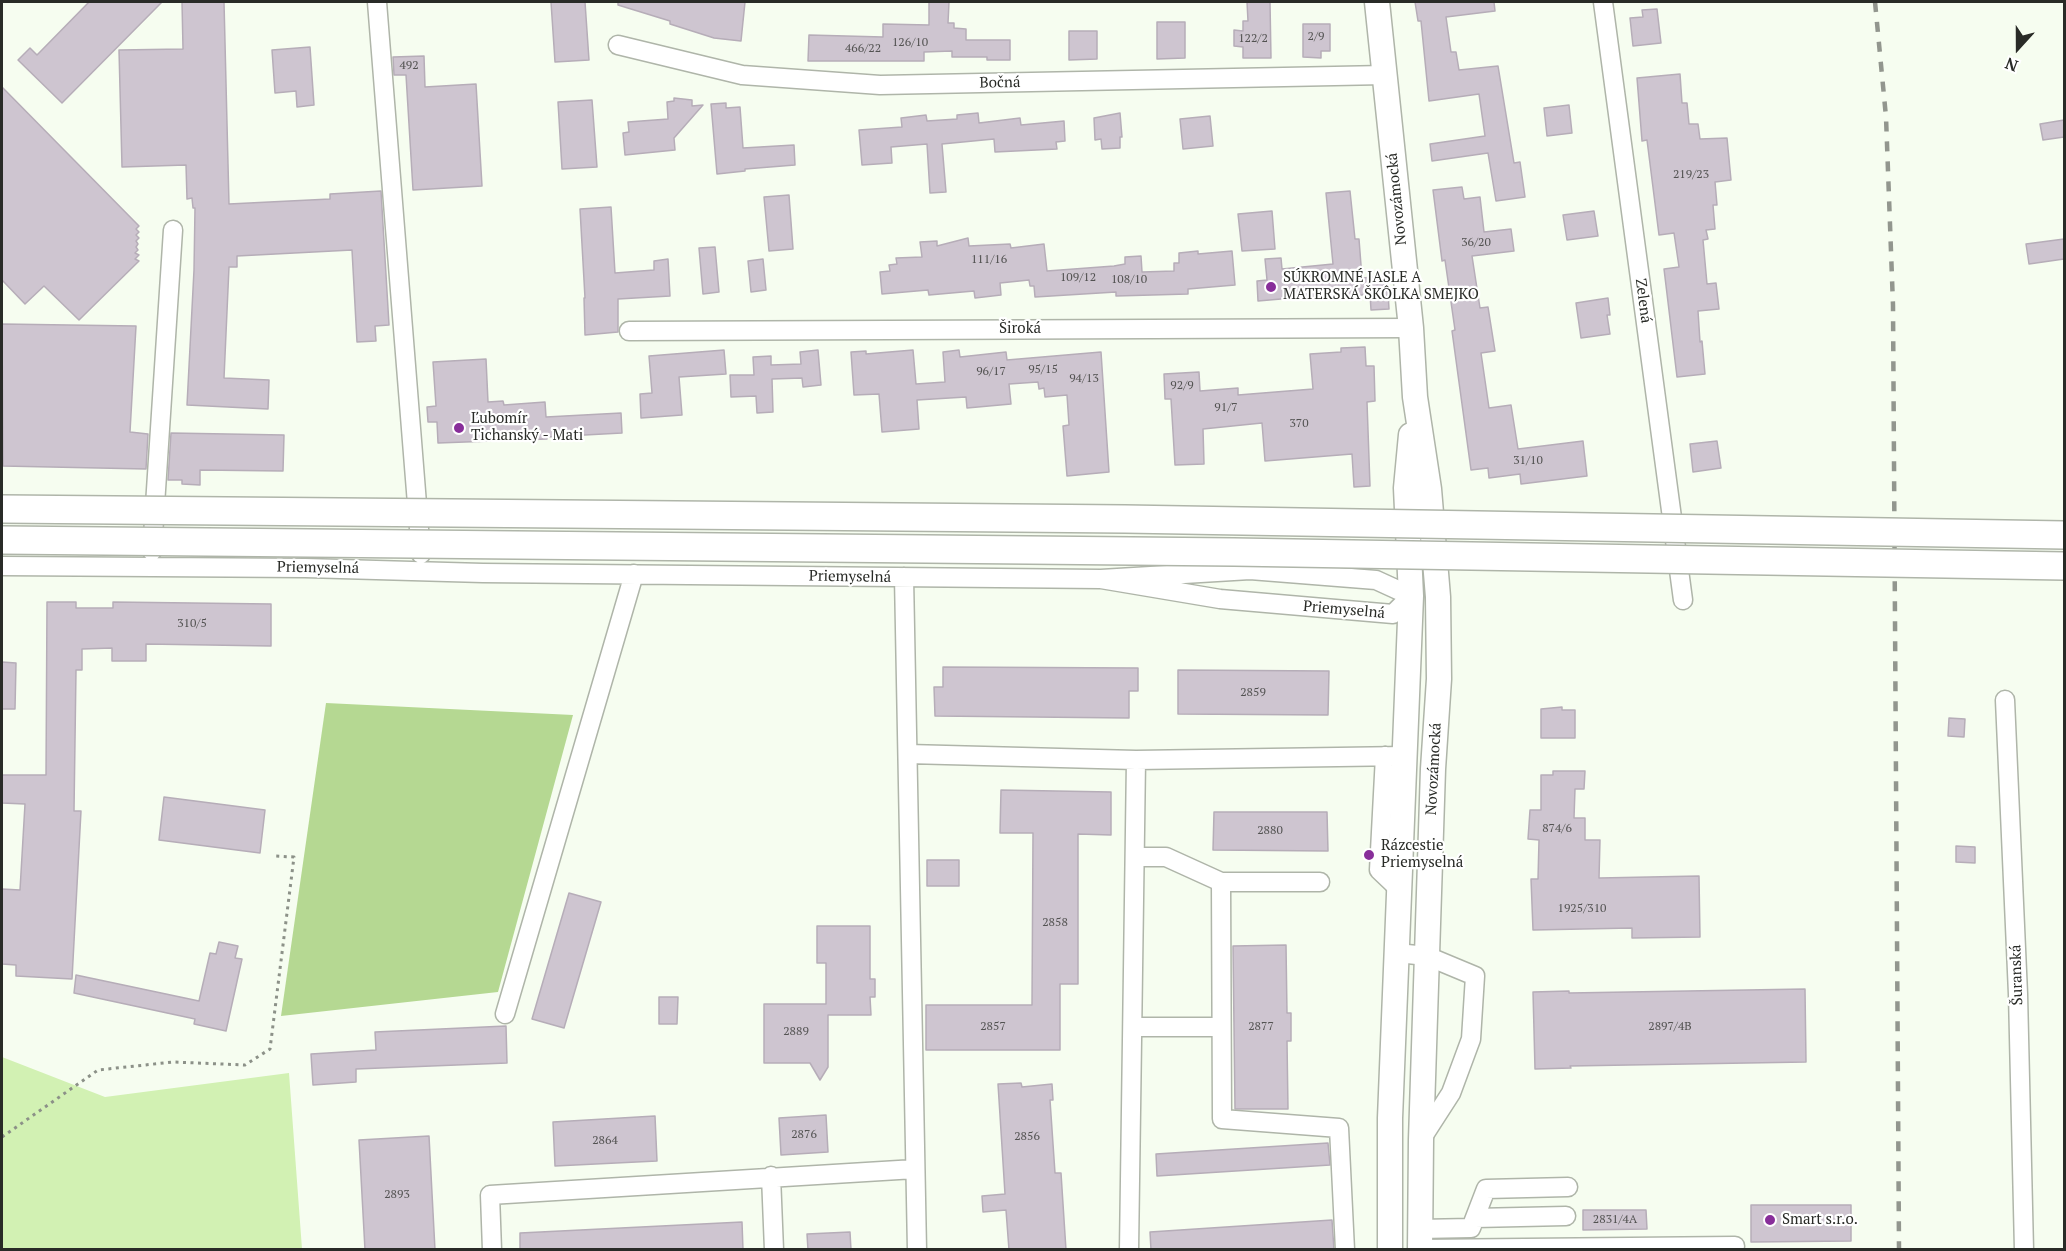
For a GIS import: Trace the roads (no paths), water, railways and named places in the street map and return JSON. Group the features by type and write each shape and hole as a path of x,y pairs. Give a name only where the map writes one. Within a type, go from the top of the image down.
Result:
{"highway":[{"path":"2,509 1125,519 2064,535"},
{"path":"2,540 1144,550 2064,566"}],"main road":[{"name":"Novozámocká","path":"1377,2 1411,328 1415,397 1429,489 1438,597 1439,679 1433,769 1420,1140 1419,1242"},
{"name":"Novozámocká","path":"1390,1250 1390,1118 1400,890 1395,756 1411,596 1406,488 1415,397"},
{"path":"1411,596 1438,597"}],"street":[{"path":"377,2 422,570"},
{"name":"Zelená","path":"1603,2 1683,600"},
{"name":"Bočná","path":"618,45 742,75 880,85 1385,75"},
{"path":"151,568 172,230"},
{"name":"Široká","path":"629,331 1411,328"},
{"name":"Priemyselná","path":"2,566 1101,579 1250,570 1376,580 1411,596 1393,614 1220,599 1101,579"},
{"path":"505,1014 634,574"},
{"path":"904,577 916,1250"},
{"name":"Šuranská","path":"2005,700 2018,994 2024,1250"},
{"path":"908,754 1136,760 1395,756"},
{"path":"1129,1250 1136,760"},
{"path":"1135,857 1166,857 1221,882 1320,882"},
{"path":"1221,882 1222,1119 1339,1128 1345,1250"},
{"path":"1397,953 1427,956 1475,976 1471,1039 1451,1093 1420,1140"},
{"path":"1132,1027 1221,1027"},
{"path":"492,1250 490,1195 771,1176 915,1169"},
{"path":"771,1176 774,1250"},
{"path":"1419,1242 1471,1228 1486,1189 1568,1187"},
{"path":"1475,1218 1566,1216"},
{"path":"1419,1242 1735,1246"}],"railway":[{"path":"1875,2 1886,117 1893,305 1899,1250"}],"place":[{"name":"SÚKROMNÉ JASLE A MATERSKÁ ŠKÔLKA SMEJKO","path":"1271,287"},
{"name":"Ľubomír Tichanský - Mati","path":"459,428"},
{"name":"Rázcestie Priemyselná","path":"1369,855"},
{"name":"Smart s.r.o.","path":"1770,1220"}]}
